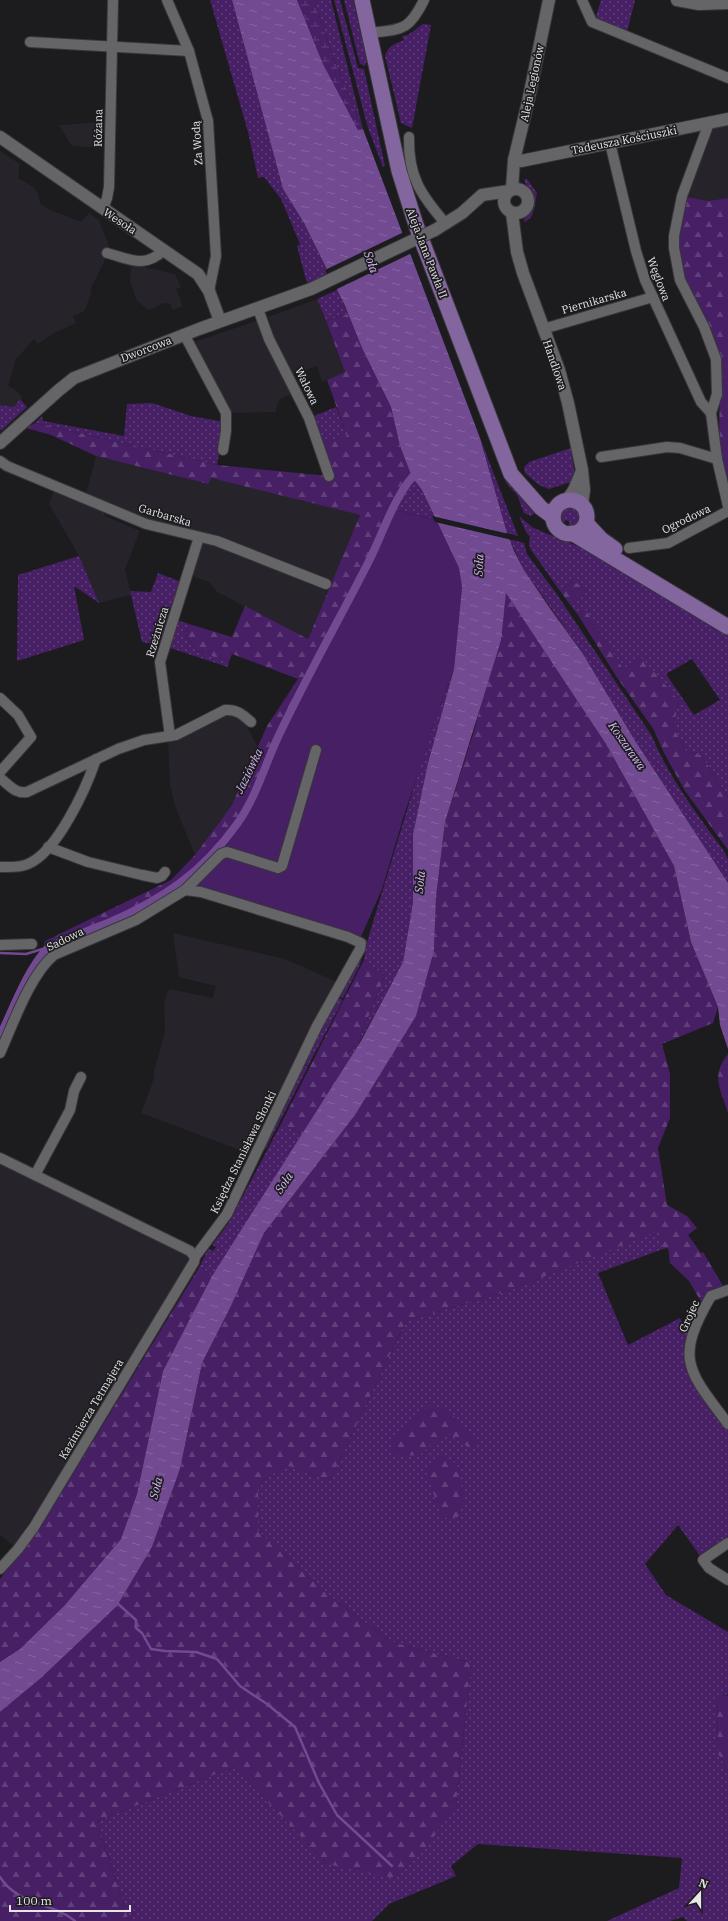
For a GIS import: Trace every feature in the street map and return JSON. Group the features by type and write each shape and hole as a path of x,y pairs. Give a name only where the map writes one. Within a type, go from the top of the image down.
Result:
{"main road":[{"name":"Aleja Jana Pawła II","path":"362,0 406,197 508,466 517,482 541,508 560,507"},
{"path":"572,533 580,530 586,523 587,513 578,501 560,507 557,527 561,531 572,533 728,627"},
{"path":"586,523 606,543 728,618"}],"street":[{"name":"Różana","path":"103,209 108,198 113,0"},
{"name":"Za Wodą","path":"167,0 189,51 208,121 216,256 209,291"},
{"path":"370,33 396,30 408,25 414,19 424,0"},
{"name":"Aleja Legionów","path":"514,190 514,160 549,0"},
{"name":"Aleja Legionów","path":"545,20 556,0"},
{"path":"582,0 592,22 728,78"},
{"path":"588,15 591,0"},
{"path":"677,0 699,4 728,3"},
{"path":"30,42 189,51"},
{"name":"Tadeusza Kościuszki","path":"521,161 728,119"},
{"path":"708,123 682,196 674,236 675,260 680,280 704,327 716,359 716,394 711,413 716,459 728,506"},
{"path":"409,137 409,153 414,179 446,224 482,195 514,190 524,191 529,198 527,207 513,210 493,200 466,209"},
{"name":"Wesoła","path":"0,138 198,274 209,291 220,321"},
{"name":"Węglowa","path":"610,143 636,251 653,297 701,402 711,413"},
{"name":"Aleja Legionów","path":"514,190 521,161 518,146"},
{"path":"513,210 504,198 514,190"},
{"name":"Handlowa","path":"513,210 517,252 526,284 559,370 568,403 582,470 584,490 582,505"},
{"name":"Dworcowa","path":"0,443 58,390 74,378 184,334 311,290 446,224"},
{"path":"107,253 143,262 156,258 164,250"},
{"name":"Piernikarska","path":"543,329 653,297"},
{"name":"Wałowa","path":"258,309 269,339 308,418 329,476"},
{"path":"184,334 226,412 226,431 223,450"},
{"path":"601,457 667,447 680,448 716,459"},
{"name":"Garbarska","path":"0,461 7,466 140,522 240,549 326,584"},
{"path":"560,507 574,490 582,470"},
{"name":"Ogrodowa","path":"629,548 668,543 728,511"},
{"name":"Rzeźnicza","path":"170,736 160,662 199,537"},
{"path":"0,698 18,715 31,737 0,772"},
{"path":"0,778 14,790 20,793 27,792 96,759 144,740 176,736 225,710 232,710 240,713 251,722"},
{"name":"Sadowa","path":"0,1053 38,972 54,955 136,920 185,890 221,854 227,852 278,868 282,866 316,750"},
{"path":"0,867 29,864 56,840 63,830 92,771 96,759"},
{"path":"48,847 88,862 142,875 157,878 166,872"},
{"name":"Księdza Stanisława Słonki","path":"185,890 208,894 348,937 361,943 358,955 314,1032 227,1214 196,1257"},
{"path":"0,946 32,944"},
{"path":"35,1175 70,1110 74,1091 81,1077"},
{"path":"0,1158 190,1251 196,1257"},
{"name":"Kazimierza Tetmajera","path":"0,1569 18,1549 37,1522 196,1257"},
{"name":"Grojec","path":"728,1290 711,1296 692,1335 689,1345 689,1358 695,1379 728,1424"},
{"path":"728,1543 703,1560 709,1568 728,1580"}],"shaded area":[{"path":"103,122 103,148 72,146 59,125"},
{"path":"728,123 728,198 708,201 682,196 710,126"},
{"path":"0,151 20,164 18,178 32,186 38,194 40,203 48,209 81,222 89,213 99,220 109,246 104,262 90,290 92,292 84,311 73,316 76,323 52,334 38,344 34,339 16,359 8,386 14,389 22,397 14,407 0,405"},
{"path":"131,264 175,274 181,287 176,289 183,306 173,310 170,304 164,303 149,310 137,301 130,281"},
{"path":"317,299 345,372 322,382 317,366 290,375 270,331 272,328 268,317"},
{"path":"259,320 296,392 280,399 275,412 226,413 194,342"},
{"path":"96,456 207,484 211,478 360,515 332,582 322,579 329,588 308,639 217,592 209,582 187,574 199,537 103,509 105,516 140,531 125,569 131,595 99,603 79,556 49,504 56,486 85,498"},
{"path":"226,713 243,718 258,748 232,805 195,855 175,806 170,784 168,739"},
{"path":"173,933 285,959 337,982 253,1155 141,1113 155,1076 153,1075 165,1032 164,1002 169,989 213,998 216,986 179,977"},
{"path":"0,1158 190,1257 191,1260 61,1473 14,1546 0,1535"}],"green space":[{"path":"210,0 232,0 283,189 304,223 332,280 311,289 306,280 297,246 300,244 281,199 264,177 258,178 248,132"},
{"path":"297,0 314,0 333,57 363,129 358,130 323,64"},
{"path":"314,0 331,0 363,129 333,57"},
{"path":"334,0 340,0 358,68 364,69 385,166 383,167 368,128"},
{"path":"344,0 353,0 367,60 365,66 360,64"},
{"path":"601,0 635,0 627,32 599,20 596,16"},
{"path":"423,24 431,25 412,128 401,123 385,56 392,46 404,40 402,36 408,35"},
{"path":"524,179 527,179 537,193 532,214 528,220 524,222 532,201"},
{"path":"687,197 708,201 728,198 728,490 719,444 720,366 717,345 684,276 679,255 679,237"},
{"path":"337,290 348,314 326,321 317,299"},
{"path":"348,314 362,348 391,407 400,446 412,477 393,510 369,561 307,678 253,795 221,854 185,890 51,962 38,971 45,941 171,880 195,855 232,805 267,726 298,679 232,654 229,662 197,651 185,636 189,624 232,637 245,606 308,639 360,515 211,478 208,484 96,456 51,435 26,428 35,423 217,465 329,476 318,445 347,436 327,380 345,372 326,321"},
{"path":"20,399 27,407 2,430 0,430 0,405 14,407"},
{"path":"152,403 191,416 225,422 217,465 35,423 42,416 43,421 124,436 127,404"},
{"path":"336,407 347,436 318,445 309,418"},
{"path":"480,438 518,536 507,533"},
{"path":"493,448 516,490 537,511 531,516 524,513 517,495 507,484"},
{"path":"571,448 574,471 571,482 549,489 539,485 525,473 524,467 529,462"},
{"path":"412,477 422,490 436,520 393,509"},
{"path":"568,507 577,510 580,514 581,519 575,527 567,527 570,522 566,520 562,525 560,521 561,511"},
{"path":"393,509 436,520 459,568 462,587 454,669 433,724 382,889 360,939 185,890 221,854 253,795 307,678 369,561"},
{"path":"519,516 532,527 592,552 728,632 728,797 701,755 686,751 673,727 679,701 623,669 585,610 578,615 571,606 588,590 573,581 560,591 531,550 529,544 530,537 526,532","holes":["692,659 720,700 694,715 666,674"]},
{"path":"509,539 524,543 527,554 556,593 652,736 675,781 724,851 728,859 728,883 634,739 583,654 524,570"},
{"path":"79,556 99,603 74,586 84,640 17,661 18,575"},
{"path":"158,573 184,583 173,619 189,624 185,636 197,651 229,662 228,667 164,646 142,642 130,591 151,592"},
{"path":"573,581 588,590 571,606 560,591"},
{"path":"506,592 606,744 674,866 691,942 718,1007 713,1023 662,1044 670,1074 670,1118 658,1148 667,1205 687,1216 697,1228 688,1235 701,1253 703,1252 726,1291 707,1303 700,1300 689,1281 670,1263 668,1248 663,1249 660,1230 508,1291 406,1321 330,1480 286,1465 258,1484 258,1531 327,1594 392,1642 471,1663 456,1804 428,1845 394,1878 327,1864 234,1767 97,1821 129,1921 0,1921 0,1712 41,1678 117,1606 152,1547 180,1469 202,1363 231,1306 264,1233 355,1115 434,950 436,897 445,822 475,728 504,611"},
{"path":"585,609 623,669 642,658 679,701 673,727 686,751 701,755 728,797 728,850 685,791 664,753 654,730 616,676 578,615"},
{"path":"454,669 428,763 413,834 413,902 403,962 352,1056 349,1053 360,1037 385,976 364,960 367,942 433,724"},
{"path":"364,952 359,967 343,998 337,995"},
{"path":"364,960 385,976 360,1037 349,1053 352,1056 303,1134 281,1124"},
{"path":"336,997 343,1000 308,1066 302,1063"},
{"path":"728,1054 728,1113 720,1090 718,1076 719,1069"},
{"path":"301,1064 308,1067 265,1150 262,1148"},
{"path":"281,1124 303,1134 212,1276 200,1266 208,1249 213,1251 216,1247 212,1245 228,1224"},
{"path":"661,1229 663,1249 598,1273 628,1345 680,1318 688,1334 689,1358 728,1424 728,1543 703,1560 678,1525 645,1564 666,1595 728,1632 728,1694 717,1699 718,1754 728,1770 728,1921 687,1921 683,1917 670,1921 607,1921 679,1888 682,1858 478,1844 451,1866 456,1876 389,1904 372,1921 129,1921 97,1821 234,1767 327,1864 456,1804 471,1663 392,1642 327,1594 258,1531 258,1484 286,1465 330,1480 406,1321 508,1291"},
{"path":"200,1266 212,1276 163,1371 137,1494 121,1539 64,1606 20,1649 0,1662 0,1579 38,1531"},
{"path":"431,1405 447,1410 480,1441 472,1450 446,1432 419,1456 393,1454 393,1437"},
{"path":"441,1455 457,1464 464,1498 458,1517 442,1518 426,1472"},
{"path":"728,1695 728,1770 718,1754 717,1698"}],"water":[{"path":"232,0 297,0 323,64 358,130 363,129 480,438 507,533 514,551 524,570 583,654 634,739 728,883 728,1049 720,1025 718,1007 691,942 674,866 606,744 506,593 501,640 445,822 436,897 434,950 416,1016 355,1115 264,1233 231,1306 202,1363 180,1469 152,1547 117,1606 41,1678 0,1712 0,1662 20,1649 64,1606 121,1539 137,1494 163,1371 212,1276 361,1041 403,962 413,902 413,834 428,763 454,669 462,587 459,568 422,490 412,477 400,446 391,407 362,348 345,306 304,223 283,189"}],"pier":[{"path":"404,232 412,253 335,290 325,270"},
{"path":"432,516 509,534 512,540 435,522"}],"waterway":[{"name":"Jaziówka","path":"0,1036 27,978 33,967 47,949 67,939 128,914 146,905 180,883 210,857 237,824 250,803 274,746 290,713 374,552 396,501 419,470"},
{"path":"0,953 26,954 49,947"},
{"path":"116,1602 136,1620 136,1628 142,1633 151,1649 196,1652 217,1659 240,1686 267,1704 295,1727 319,1783 337,1815 392,1866"},
{"path":"0,1877 7,1886 16,1893 56,1910 75,1921"}],"water label":[{"name":"Soła","path":"371,262"},
{"name":"Soła","path":"479,565"},
{"name":"Koszarawa","path":"627,746"},
{"name":"Soła","path":"420,882"},
{"name":"Soła","path":"284,1183"},
{"name":"Soła","path":"156,1488"}]}
